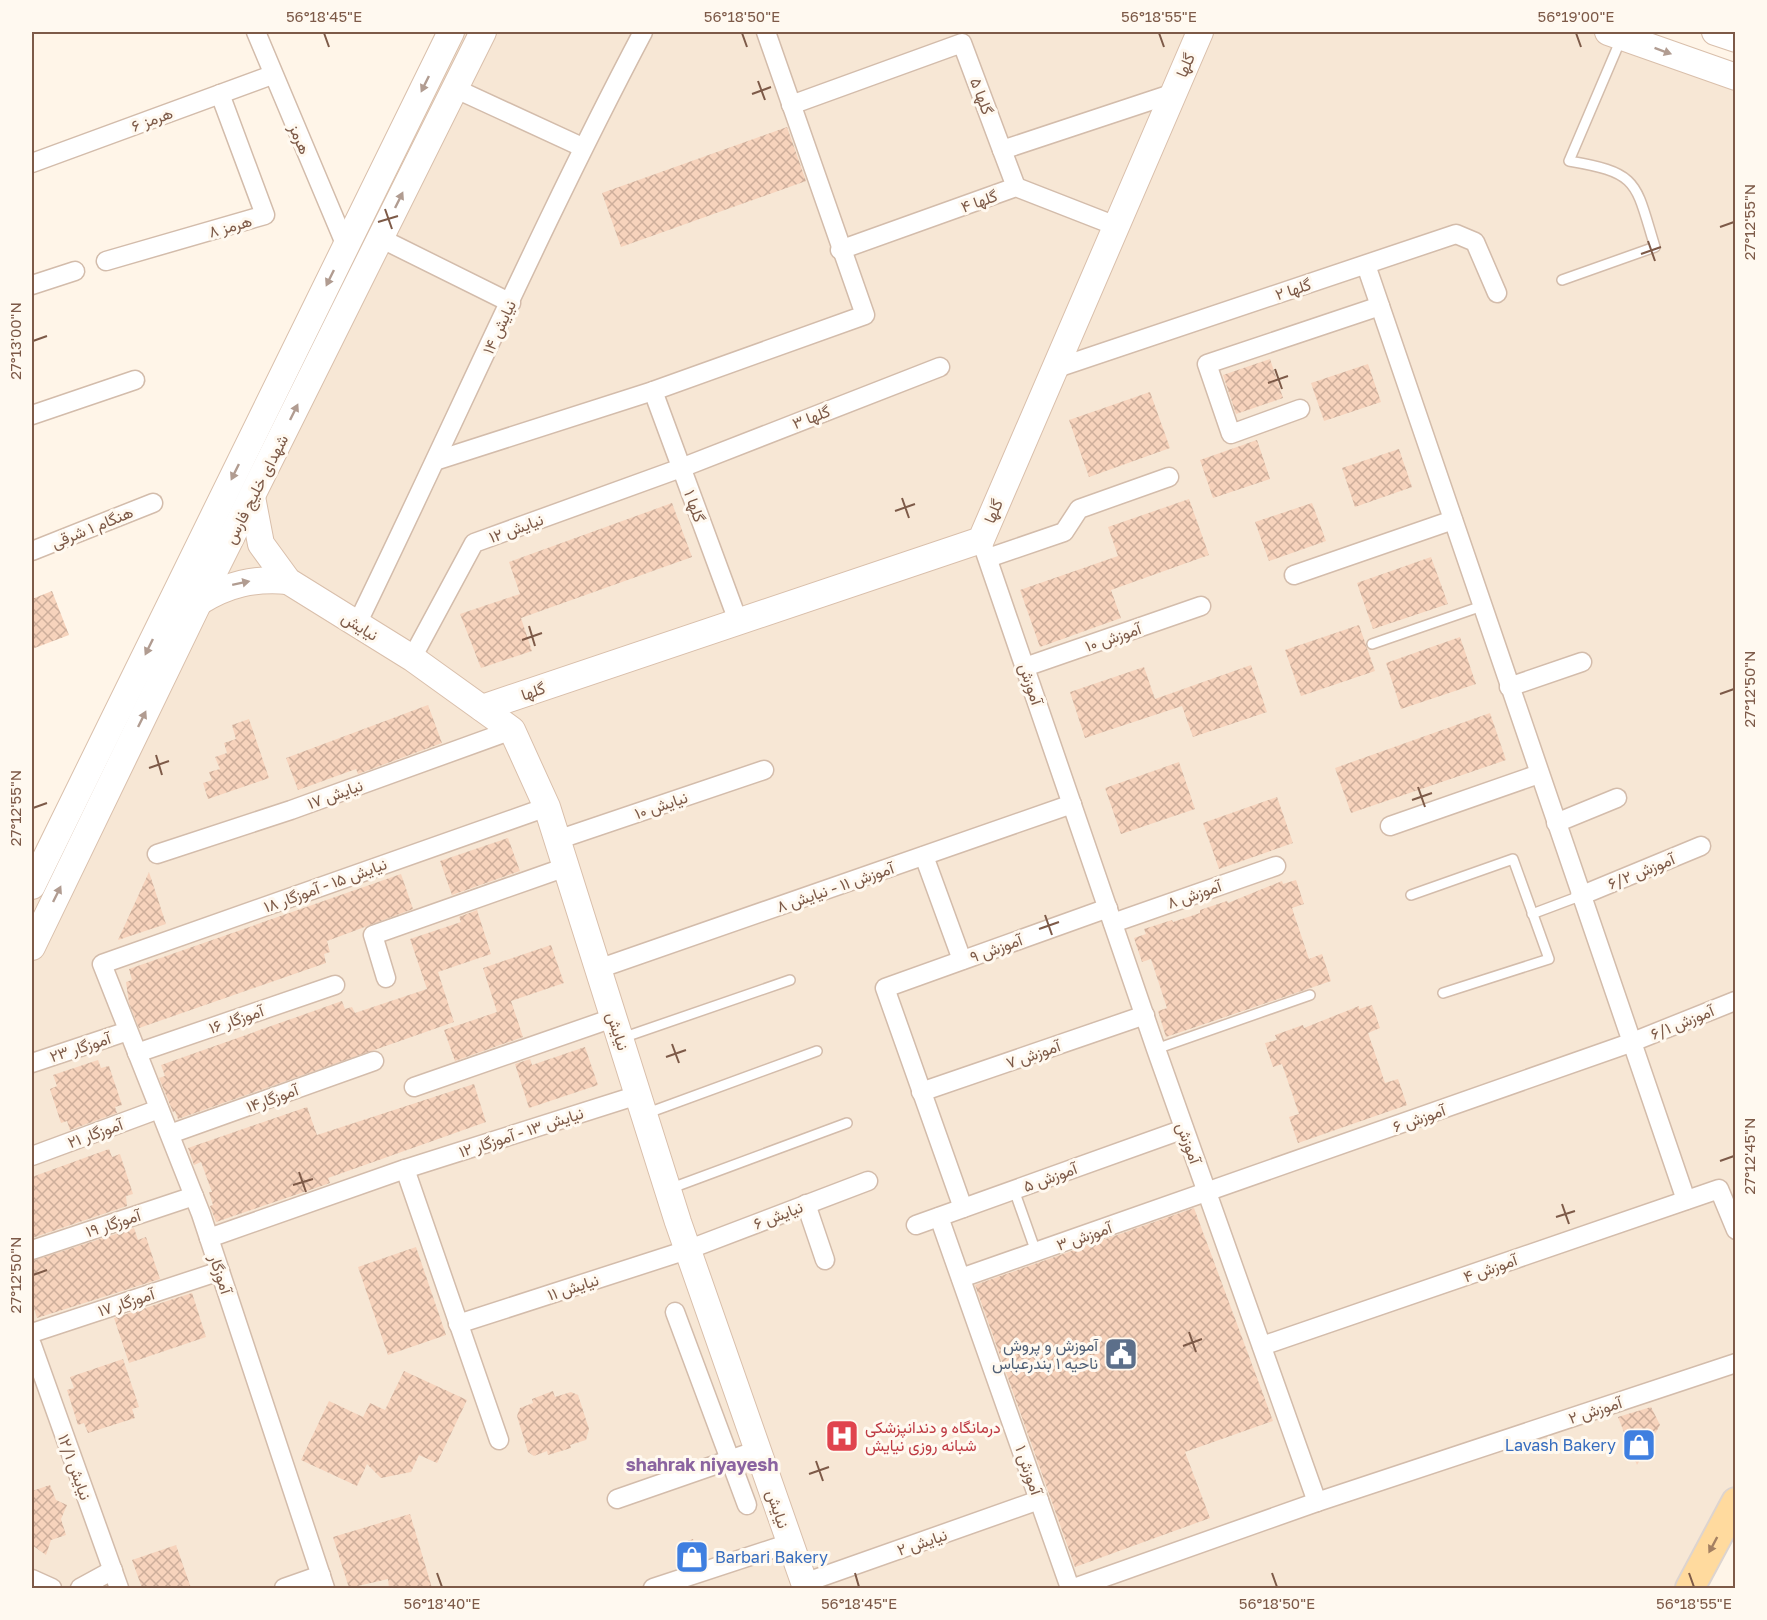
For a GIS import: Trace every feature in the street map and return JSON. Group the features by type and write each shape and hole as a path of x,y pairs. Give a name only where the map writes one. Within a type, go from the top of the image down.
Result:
{"main road":[{"path":"1690,1588 1736,1502"}],"street":[{"name":"هرمز","path":"256,32 272,75 346,246"},
{"name":"شهدای خلیج فارس","path":"34,873 451,32"},
{"name":"شهدای خلیج فارس","path":"32,947 199,602 483,32"},
{"name":"نیایش ۱۴","path":"357,624 438,460 582,147 643,32"},
{"path":"438,460 653,391 865,315 840,250 766,32"},
{"name":"گلها","path":"482,708 738,621 985,549 1116,226 1200,32"},
{"path":"1715,32 1736,39"},
{"path":"1615,34 1736,77"},
{"name":"گلها ۵","path":"791,105 961,37 1016,187"},
{"name":"هرمز ۶","path":"32,164 272,75"},
{"path":"454,88 582,147"},
{"path":"1002,150 1174,93"},
{"name":"هرمز ۸","path":"105,261 265,215 220,94"},
{"name":"گلها ۴","path":"840,250 1016,187 1116,226"},
{"name":"گلها ۲","path":"1057,368 1456,234 1475,242 1497,293"},
{"path":"380,238 511,303"},
{"path":"1366,265 1630,1043 1686,1200"},
{"path":"32,285 75,271"},
{"path":"1300,409 1231,434 1207,364 1380,306"},
{"name":"گلها ۳","path":"681,468 940,367"},
{"path":"32,415 135,380"},
{"name":"گلها ۱","path":"653,391 738,621"},
{"name":"نیایش ۱۲","path":"412,658 474,543 681,468"},
{"path":"985,549 1064,531 1079,509 1169,477"},
{"name":"نیایش","path":"252,497 261,544 288,581 412,658 512,730 547,807 687,1250 805,1586"},
{"name":"هنگام ۱ شرقی","path":"32,550 153,502"},
{"path":"1293,575 1453,520"},
{"name":"آموزش","path":"985,549 1156,1049 1317,1502"},
{"path":"199,602 230,585 246,581 288,581"},
{"name":"آموزش ۱۰","path":"1025,667 1201,606"},
{"path":"1509,687 1582,662"},
{"name":"نیایش ۱۷","path":"157,854 291,810 512,730"},
{"name":"نیایش ۱۰","path":"557,840 764,770"},
{"path":"1390,826 1539,774"},
{"path":"1556,822 1617,798"},
{"name":"آموزش ۱۱ - نیایش ۸","path":"598,969 1072,804"},
{"name":"نیایش ۱۵ - آموزگار ۱۸","path":"102,964 547,807"},
{"name":"آموزش ۶/۲","path":"1580,896 1701,846"},
{"path":"924,856 962,960"},
{"name":"آموزش ۸","path":"1110,915 1275,866"},
{"path":"386,978 373,935 566,867"},
{"name":"آموزش ۹","path":"921,1092 885,988 962,960 1110,915"},
{"name":"آموزگار","path":"102,964 194,1196 323,1582"},
{"name":"آموزگار ۱۶","path":"137,1053 335,985"},
{"name":"آموزش ۶/۱","path":"1630,1043 1735,1001"},
{"name":"آموزش ۷","path":"921,1092 1145,1015"},
{"path":"414,1087 617,1029"},
{"name":"آموزگار ۲۳","path":"32,1063 128,1031"},
{"name":"آموزش ۶","path":"1207,1193 1630,1043"},
{"name":"آموزگار۱۴","path":"170,1134 374,1061"},
{"path":"921,1092 963,1208"},
{"name":"نیایش ۱۳ - آموزگار ۱۲","path":"209,1238 405,1169 640,1105"},
{"name":"آموزگار ۲۱","path":"32,1156 159,1109"},
{"name":"آموزش ۵","path":"916,1225 1184,1129"},
{"path":"405,1169 499,1440"},
{"name":"نیایش ۶","path":"687,1250 868,1180"},
{"name":"آموزش ۴","path":"1262,1346 1719,1189 1736,1230"},
{"name":"آموزش ۳","path":"961,1278 1207,1193"},
{"name":"آموزگار ۱۹","path":"32,1250 194,1196"},
{"path":"806,1204 825,1260"},
{"name":"آموزش ۱","path":"939,1216 1072,1588"},
{"name":"نیایش ۱۱","path":"458,1324 687,1250"},
{"name":"آموزگار ۱۷","path":"32,1333 220,1270"},
{"path":"675,1312 747,1505"},
{"name":"نیایش ۱۲/۱","path":"32,1345 119,1588"},
{"name":"آموزش ۲","path":"1317,1502 1736,1363"},
{"path":"617,1499 758,1450"},
{"name":"نیایش ۲","path":"805,1586 1039,1500"},
{"path":"1072,1588 1317,1502"},
{"path":"660,1587 790,1543"},
{"path":"80,1588 113,1570"},
{"path":"32,1579 52,1588"},
{"path":"284,1588 323,1582"}],"lane":[{"path":"1562,280 1654,247 1638,192 1627,177 1600,166 1569,161 1615,34"},
{"path":"1372,644 1482,606"},
{"path":"1411,895 1513,859 1549,959 1443,993"},
{"path":"1532,914 1580,896"},
{"path":"617,1029 790,981"},
{"path":"1156,1049 1310,995"},
{"path":"640,1105 817,1051"},
{"path":"667,1189 847,1123"},
{"path":"1014,1190 1036,1252"}],"shaded area":[{"path":"460,32 1594,32 1735,80 1736,1514 1693,1588 32,1588 32,903"}],"building":[{"path":"787,127 806,181 621,247 602,193"},
{"path":"1270,359 1283,398 1236,414 1223,375"},
{"path":"1368,364 1381,402 1324,421 1311,383"},
{"path":"1150,392 1170,448 1089,477 1069,420"},
{"path":"1257,440 1270,479 1213,498 1200,460"},
{"path":"1399,449 1412,487 1355,507 1342,468"},
{"path":"1189,499 1209,555 1111,590 1121,618 1040,647 1020,590 1118,556 1108,527"},
{"path":"672,503 692,557 521,618 532,651 481,668 460,614 520,594 509,562"},
{"path":"1312,503 1326,541 1269,561 1255,522"},
{"path":"1431,557 1448,604 1373,629 1357,583"},
{"path":"52,591 69,635 32,649 32,599"},
{"path":"1359,625 1375,671 1301,696 1285,650"},
{"path":"1460,637 1476,684 1401,709 1386,663"},
{"path":"1251,665 1267,712 1193,737 1182,706 1085,738 1070,692 1144,667 1155,699"},
{"path":"428,705 442,743 358,774 356,769 298,790 286,758"},
{"path":"1490,713 1506,760 1351,813 1335,768"},
{"path":"249,719 269,778 208,799 203,783 212,780 209,772 220,769 215,757 227,753 224,743 236,739 232,725"},
{"path":"1179,762 1195,809 1121,834 1105,788"},
{"path":"1277,797 1293,843 1219,869 1203,823"},
{"path":"508,838 520,871 452,895 440,861"},
{"path":"149,872 166,924 118,940"},
{"path":"401,874 413,909 327,941 330,952 324,954 326,963 139,1028 129,1003 126,982 132,980 129,969"},
{"path":"1296,880 1304,904 1292,908 1309,959 1322,954 1331,981 1166,1037 1158,1011 1167,1008 1151,959 1142,962 1134,938 1146,934 1144,929 1200,913 1200,910 1227,901 1228,903 1282,881 1283,884"},
{"path":"477,910 491,954 438,972 454,1022 178,1119 175,1111 173,1112 159,1078 165,1076 161,1065 342,1001 345,1009 352,1007 355,1013 427,989 410,939 461,922 459,917"},
{"path":"551,945 564,983 511,1001 523,1037 455,1061 444,1030 497,1012 483,968"},
{"path":"1372,1005 1380,1028 1368,1033 1385,1083 1398,1079 1407,1105 1298,1143 1289,1117 1299,1114 1282,1064 1273,1067 1265,1043 1277,1040 1275,1035 1303,1025 1304,1028 1359,1006 1359,1009"},
{"path":"585,1047 598,1085 529,1108 515,1064 530,1059 532,1065"},
{"path":"98,1060 101,1068 109,1066 122,1105 115,1107 117,1113 70,1130 67,1121 61,1123 50,1089 57,1086 53,1075"},
{"path":"474,1084 486,1122 328,1178 330,1183 216,1222 210,1206 213,1205 209,1192 212,1192 201,1162 194,1165 188,1148 307,1107 317,1135"},
{"path":"109,1149 112,1157 120,1154 133,1194 126,1196 127,1206 32,1238 32,1177"},
{"name":"آموزش و پروش ناحیه ۱ بندرعباس","path":"1194,1208 1273,1421 1185,1452 1210,1518 1075,1567 975,1285"},
{"path":"134,1228 138,1240 146,1237 160,1279 37,1318 32,1302 32,1261"},
{"path":"416,1247 446,1335 388,1355 358,1267"},
{"path":"192,1293 206,1337 129,1363 114,1318"},
{"path":"123,1359 139,1407 132,1409 135,1418 88,1433 84,1423 78,1425 67,1390 74,1388 70,1377"},
{"path":"404,1371 467,1400 437,1463 419,1455 411,1472 381,1478 367,1464 357,1486 301,1460 329,1401 363,1417 370,1403 385,1410"},
{"path":"553,1391 555,1397 571,1392 578,1395 589,1429 586,1440 570,1445 571,1448 548,1455 547,1451 534,1456 528,1452 517,1416 520,1408 533,1403 532,1399"},
{"name":"Lavash Bakery","path":"1651,1407 1660,1425 1637,1465 1618,1417"},
{"path":"50,1485 56,1500 67,1505 61,1519 66,1535 51,1540 46,1555 32,1545 32,1491"},
{"path":"410,1514 432,1588 389,1588 388,1579 349,1588 333,1537"},
{"path":"693,1539 701,1559 686,1565 678,1544"},
{"path":"176,1545 191,1588 142,1588 132,1560"}],"place":[{"name":"آموزش و پروش ناحیه ۱ بندرعباس","path":"1121,1354"},
{"name":"درمانگاه و دندانپزشکی شبانه روزی نیایش","path":"842,1436"},
{"name":"Lavash Bakery","path":"1639,1445"},
{"name":"Barbari Bakery","path":"692,1557"}],"district":[{"name":"shahrak niyayesh","path":"702,1465"}]}
